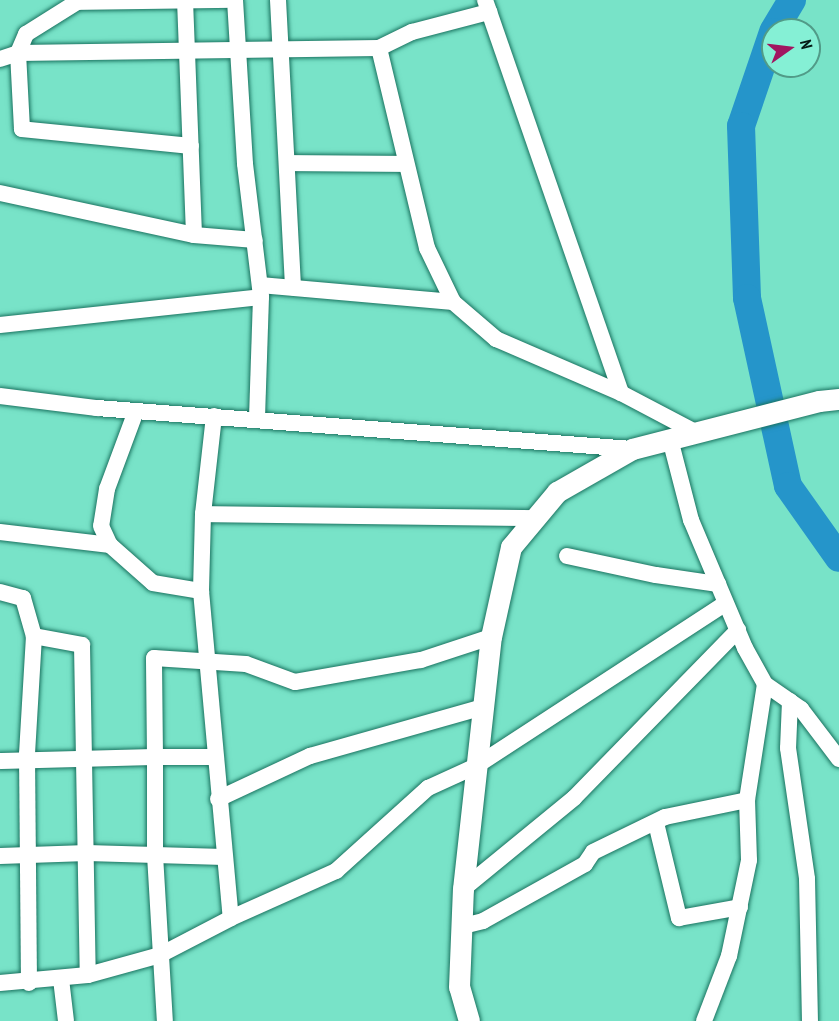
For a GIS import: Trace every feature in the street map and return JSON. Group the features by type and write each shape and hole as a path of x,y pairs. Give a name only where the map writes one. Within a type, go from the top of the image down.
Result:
{"main road":[{"path":"468,1021 459,987 463,889 491,637 512,547 557,492 632,449 720,425 829,400"}],"street":[{"path":"191,146 22,129 18,54 26,34 77,2 227,0"},
{"path":"235,0 245,164 260,291 257,419"},
{"path":"278,0 293,288"},
{"path":"185,1 194,235"},
{"path":"0,59 18,54 379,48 412,32 487,6 621,393"},
{"path":"379,48 427,248 453,302 496,339 621,393 696,432"},
{"path":"287,163 406,164"},
{"path":"0,193 194,235 255,240"},
{"path":"0,325 293,288 453,302"},
{"path":"0,396 135,411 632,449"},
{"path":"135,411 103,505 101,526 110,545 153,583 201,591"},
{"path":"214,416 203,514 201,591 214,757 231,918"},
{"path":"670,439 691,520 738,630 765,684 790,701 822,733 839,759"},
{"path":"203,514 536,518"},
{"path":"0,532 110,545"},
{"path":"567,556 656,575 718,584"},
{"path":"0,592 24,598 34,636 28,760 29,983"},
{"path":"0,983 29,983 88,975 160,955 231,918 336,871 428,788 476,766 726,603"},
{"path":"463,889 574,798 738,630"},
{"path":"34,636 82,645 88,975"},
{"path":"165,1021 155,855 154,658 246,663 296,682 421,660 491,637"},
{"path":"704,1021 729,956 749,860 747,800 760,696 765,684"},
{"path":"790,701 788,748 807,879 810,1021"},
{"path":"218,799 310,756 483,707"},
{"path":"0,761 214,757"},
{"path":"463,927 483,921 585,864 593,852 656,824 665,817 747,800"},
{"path":"656,824 679,918 740,907"},
{"path":"0,856 87,853 224,857"},
{"path":"61,979 66,1021"}],"waterway":[{"path":"781,18 792,0"},
{"path":"761,67 741,126 747,298 788,486 839,558"}]}
